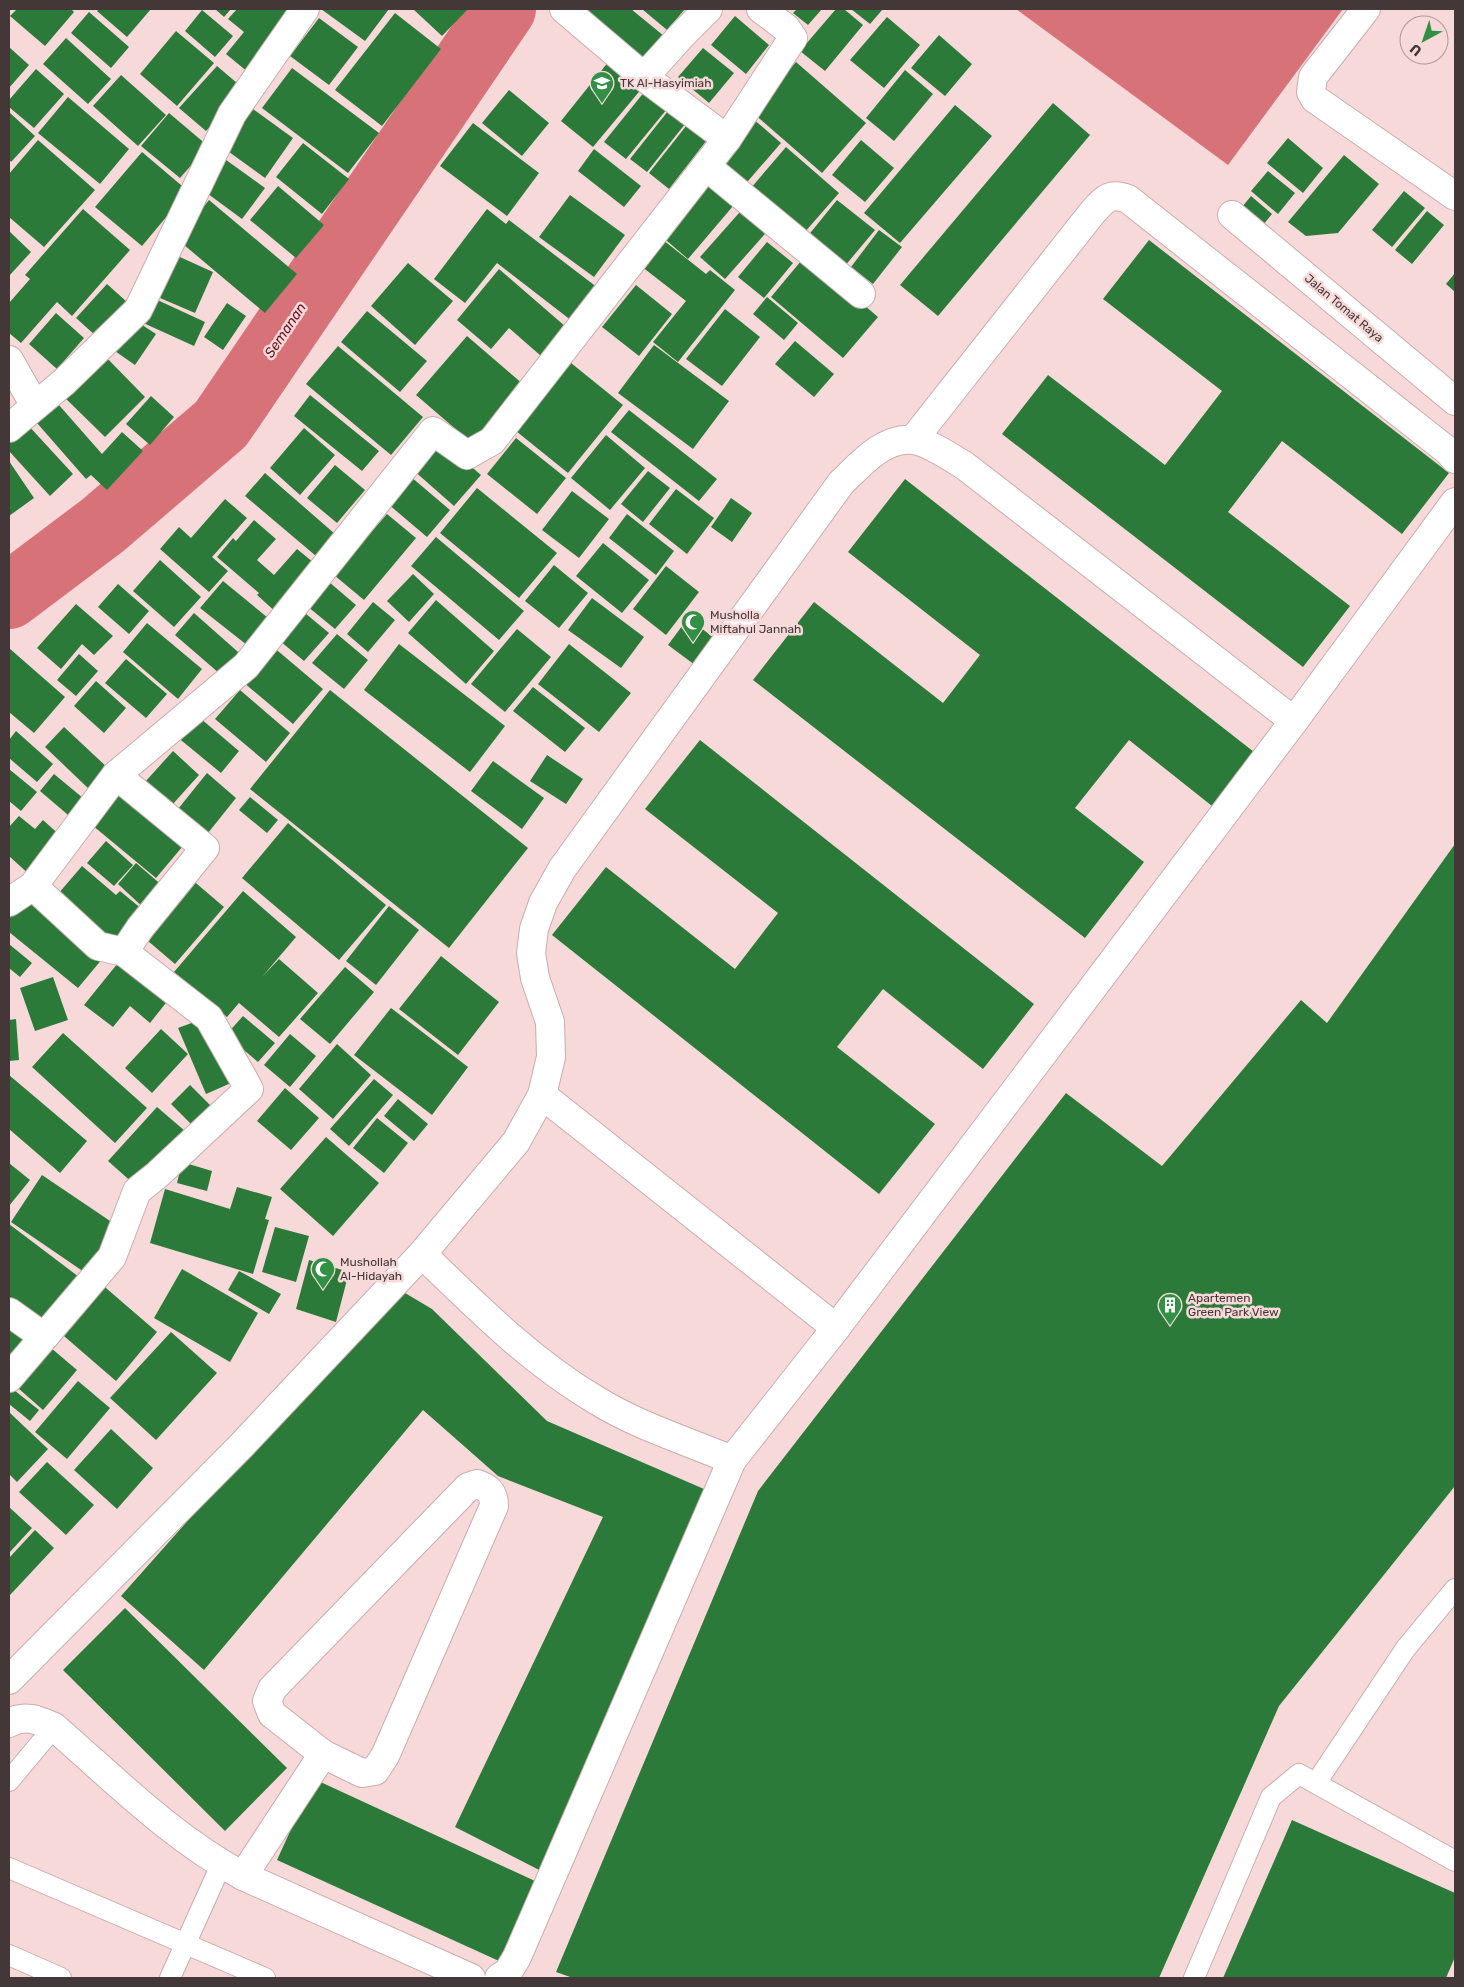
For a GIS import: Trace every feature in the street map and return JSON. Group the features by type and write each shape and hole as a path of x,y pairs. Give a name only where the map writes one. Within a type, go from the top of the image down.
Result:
{"street":[{"path":"9,428 64,382 138,310 232,114 305,9"},
{"path":"565,9 644,78 727,139"},
{"path":"644,78 708,9"},
{"path":"9,902 32,886 116,775 246,666 433,431 467,455 492,441 727,139 793,38 786,28 761,9"},
{"path":"1366,9 1313,77 1311,92 1315,99 1455,196"},
{"path":"706,166 861,294"},
{"path":"912,440 1092,213 1105,199 1116,195 1128,199 1448,451 1455,459"},
{"name":"Jalan Tomat Raya","path":"1232,215 1455,401"},
{"path":"9,360 35,406"},
{"path":"9,1680 241,1446 422,1254 516,1142 542,1095 551,1057 550,1022 535,978 531,953 534,929 543,902 568,861 842,483 865,460 892,442 912,440 938,451 965,466 1294,721"},
{"path":"499,1978 508,1972 518,1957 732,1460 836,1328 1294,721 1455,502"},
{"path":"116,775 205,848 140,928 124,952"},
{"path":"9,1378 112,1257 137,1191 157,1175 249,1090 210,1018 124,952 98,946 32,886"},
{"path":"542,1095 836,1328"},
{"path":"422,1254 515,1342 556,1375 598,1402 642,1423 732,1460"},
{"path":"9,1312 44,1337"},
{"path":"477,1484 487,1487 494,1496 494,1506 385,1756 375,1771 362,1773 323,1754 272,1714 267,1701 272,1689 468,1487 477,1484"},
{"path":"9,1723 18,1718 34,1718 54,1727 189,1844 232,1870 471,1978"},
{"path":"232,1870 323,1754"}],"lane":[{"path":"1316,1783 1406,1648 1455,1589"},
{"path":"9,1781 54,1727"},
{"path":"1194,1978 1271,1797 1299,1774 1455,1861"},
{"path":"9,1868 265,1978"},
{"path":"170,1978 186,1944 232,1870"},
{"path":"9,1955 60,1978"}],"shaded area":[{"path":"1016,9 1343,9 1228,165"}],"building":[{"path":"17,9 71,9 74,12 45,46 10,16"},
{"path":"99,9 151,9 127,37 97,11"},
{"path":"215,9 231,9 224,17"},
{"path":"237,9 287,9 296,16 249,73 226,54 244,32 228,19"},
{"path":"321,9 389,9 365,41"},
{"path":"413,9 468,9 442,36"},
{"path":"575,9 631,9 664,36 642,63"},
{"path":"642,9 685,9 667,30"},
{"path":"797,9 822,9 808,25 793,13"},
{"path":"836,9 844,9 863,25 825,71 800,51"},
{"path":"851,9 883,9 870,24"},
{"path":"202,10 233,36 215,57 185,31"},
{"path":"89,12 129,47 111,68 71,33"},
{"path":"395,13 441,49 382,126 335,90"},
{"path":"735,16 769,45 746,74 711,45"},
{"path":"887,17 920,45 884,88 850,60"},
{"path":"319,18 358,47 329,85 290,56"},
{"path":"176,31 214,63 177,106 140,74"},
{"path":"939,35 972,64 945,96 911,68"},
{"path":"66,38 111,79 88,104 43,64"},
{"path":"9,47 29,65 9,88"},
{"path":"703,48 734,73 709,103 678,77"},
{"name":"TK Al-Hasyimiah","path":"609,61 643,87 593,147 561,121"},
{"path":"796,62 866,123 822,173 752,112"},
{"path":"217,66 244,89 206,131 179,108"},
{"path":"292,68 379,133 348,173 262,108"},
{"path":"36,69 64,94 34,128 9,107 9,100"},
{"path":"905,70 933,94 894,141 866,118"},
{"path":"121,75 166,115 138,146 93,106"},
{"path":"509,90 549,123 522,156 482,123"},
{"path":"645,91 667,109 626,159 604,142"},
{"path":"68,97 129,149 100,184 38,133"},
{"path":"1053,103 1090,135 938,316 900,285"},
{"path":"955,105 992,136 900,243 864,213"},
{"path":"672,106 689,119 647,172 630,159"},
{"path":"253,109 293,138 265,178 225,149"},
{"path":"9,112 35,136 11,162 9,159"},
{"path":"169,113 208,146 180,178 141,146"},
{"path":"752,118 781,143 742,188 713,163"},
{"path":"690,121 710,136 669,189 649,173"},
{"path":"473,123 539,173 507,216 440,166"},
{"path":"1288,138 1323,168 1303,193 1267,163"},
{"path":"38,140 95,190 44,247 9,217 9,174"},
{"path":"861,140 894,168 865,202 832,175"},
{"path":"303,143 349,179 322,214 276,177"},
{"path":"786,147 839,193 804,233 751,188"},
{"path":"594,149 641,186 624,207 578,171"},
{"path":"142,152 188,191 142,246 95,207"},
{"path":"1344,155 1379,184 1338,233 1306,236 1288,222"},
{"path":"222,157 265,188 242,219 200,188"},
{"path":"1268,171 1295,193 1278,214 1251,191"},
{"path":"709,174 739,199 688,259 659,234"},
{"path":"278,186 324,225 296,258 250,220"},
{"path":"1404,191 1425,208 1392,247 1372,230"},
{"path":"570,195 625,235 594,277 539,237"},
{"path":"1251,196 1272,214 1259,230 1238,212"},
{"path":"209,200 297,274 265,313 177,239"},
{"path":"837,200 875,230 844,267 807,237"},
{"path":"747,204 772,226 725,279 700,257"},
{"path":"83,209 130,250 72,316 57,302 21,343 9,333 9,303 30,279 25,275"},
{"path":"487,209 506,224 509,220 598,288 572,321 497,263 465,303 434,279"},
{"path":"1427,211 1444,225 1412,264 1395,250"},
{"path":"879,230 902,247 873,284 851,267"},
{"path":"9,231 31,252 9,276"},
{"path":"658,236 706,274 710,270 735,290 678,362 653,342 686,301 637,263"},
{"path":"1149,240 1449,473 1402,534 1282,441 1228,512 1350,606 1303,667 1002,434 1048,375 1165,465 1222,391 1103,299"},
{"path":"767,242 793,263 764,298 738,277"},
{"path":"171,253 213,272 195,313 153,295"},
{"path":"806,255 878,317 843,358 771,297"},
{"path":"408,263 453,301 415,345 371,306"},
{"path":"499,269 566,327 541,356 509,328 491,349 457,320"},
{"path":"1455,273 1455,292 1446,284"},
{"path":"107,284 127,302 96,336 76,318"},
{"path":"636,285 672,314 639,356 602,327"},
{"path":"151,297 205,322 194,346 139,321"},
{"path":"767,297 798,323 784,340 753,314"},
{"path":"227,303 246,316 223,350 204,337"},
{"path":"725,309 760,337 722,386 686,359"},
{"path":"367,311 427,361 400,392 341,342"},
{"path":"56,313 84,338 57,369 29,344"},
{"path":"133,319 156,334 135,365 112,349"},
{"path":"467,336 524,385 473,444 416,395"},
{"path":"795,341 834,374 814,397 775,364"},
{"path":"654,345 729,401 693,449 618,393"},
{"path":"338,346 423,417 391,455 306,384"},
{"path":"100,351 145,397 105,437 59,392"},
{"path":"571,363 623,405 568,473 516,431"},
{"path":"310,395 379,451 362,471 294,416"},
{"path":"51,396 102,454 122,432 143,451 107,490 91,475 86,479 30,415"},
{"path":"151,396 174,417 150,445 126,424"},
{"path":"629,410 717,479 699,501 611,432"},
{"path":"27,424 73,474 50,496 9,451 9,440"},
{"path":"304,428 335,455 300,495 270,468"},
{"path":"606,435 645,468 610,510 571,478"},
{"path":"516,438 566,478 537,514 487,474"},
{"path":"439,439 481,475 454,506 412,469"},
{"path":"9,461 34,498 9,516"},
{"path":"335,465 365,490 337,523 307,498"},
{"path":"404,471 450,510 427,537 381,498"},
{"path":"648,471 670,488 643,522 621,504"},
{"path":"265,473 335,534 316,556 245,496"},
{"path":"905,479 1254,752 1212,806 1129,740 1075,808 1144,862 1085,938 753,680 814,602 943,703 980,655 848,552"},
{"path":"477,488 557,553 519,598 440,533"},
{"path":"676,489 714,518 687,554 649,524"},
{"path":"572,491 609,519 579,558 542,530"},
{"path":"731,498 752,513 732,542 711,527"},
{"path":"225,499 247,518 212,557 228,571 209,592 160,549 179,527 191,538"},
{"path":"387,514 416,538 364,600 334,575"},
{"path":"627,514 674,551 656,575 609,538"},
{"path":"254,520 276,539 257,560 274,575 297,549 319,567 278,614 257,595 259,593 217,557 233,538 236,541"},
{"path":"436,537 524,611 499,640 411,566"},
{"path":"603,543 649,580 622,613 576,576"},
{"path":"160,560 201,597 174,627 133,591"},
{"path":"554,565 588,593 559,628 525,601"},
{"path":"666,566 699,592 666,635 633,609"},
{"path":"413,574 434,594 409,622 387,601"},
{"path":"223,581 273,622 252,649 200,608"},
{"path":"329,582 356,605 335,629 307,606"},
{"path":"118,584 149,611 129,634 98,607"},
{"path":"592,598 644,637 621,668 568,630"},
{"path":"436,600 494,651 466,684 408,633"},
{"path":"373,602 395,620 368,652 347,634"},
{"path":"76,604 113,636 94,655 82,644 61,669 37,648"},
{"path":"194,613 246,659 227,680 175,635"},
{"path":"305,613 329,633 304,661 280,641"},
{"name":"Musholla Miftahul Jannah","path":"688,618 718,641 699,668 668,645"},
{"path":"147,623 202,669 178,699 123,652"},
{"path":"517,629 551,657 505,712 471,684"},
{"path":"337,634 368,660 344,689 312,663"},
{"path":"399,644 505,726 470,772 364,690"},
{"path":"569,644 631,693 599,732 538,684"},
{"path":"272,646 323,689 293,724 243,682"},
{"path":"9,648 65,697 34,733 9,712"},
{"path":"79,654 98,671 76,696 57,680"},
{"path":"126,659 167,694 146,718 105,683"},
{"path":"96,681 126,708 104,733 74,706"},
{"path":"533,687 585,728 565,752 513,711"},
{"path":"240,690 290,733 266,762 215,719"},
{"path":"330,690 528,848 449,948 250,789"},
{"path":"194,713 239,751 221,773 176,736"},
{"path":"64,727 109,769 90,790 45,747"},
{"path":"16,731 53,764 37,782 9,758 9,740"},
{"path":"700,740 1034,1004 983,1069 883,989 837,1047 935,1124 879,1194 552,935 606,867 735,969 778,913 645,809"},
{"path":"173,751 199,775 172,805 145,782"},
{"path":"547,755 583,779 566,804 530,781"},
{"path":"493,761 544,798 522,829 471,791"},
{"path":"9,769 37,792 21,811 9,801"},
{"path":"207,773 236,798 208,833 178,809"},
{"path":"54,774 89,803 74,820 40,791"},
{"path":"124,787 188,840 156,878 92,825"},
{"path":"250,797 278,820 267,833 239,810"},
{"path":"19,816 35,829 43,820 63,838 31,876 9,856 9,827"},
{"path":"288,823 386,905 339,960 242,878"},
{"path":"106,841 133,865 114,886 87,863"},
{"name":"Apartemen Green Park View","path":"1455,844 1455,1486 1279,1706 1159,1978 573,1978 556,1972 758,1491 1066,1093 1162,1166 1301,1000 1327,1023"},
{"path":"136,863 164,887 145,909 118,884"},
{"path":"82,866 116,895 120,891 143,910 115,943 58,894"},
{"path":"190,878 224,907 175,964 141,935"},
{"path":"243,891 296,937 262,977 279,959 318,993 279,1037 239,1003 227,1017 174,972"},
{"path":"27,897 103,958 78,988 9,932 9,919"},
{"path":"389,906 419,930 376,985 346,961"},
{"path":"9,944 32,963 20,977 9,968"},
{"path":"441,956 499,1002 458,1055 399,1009"},
{"path":"122,958 173,994 150,1023 130,1006 113,1027 84,1005"},
{"path":"345,967 374,992 330,1044 300,1019"},
{"path":"53,977 68,1020 35,1031 20,988"},
{"path":"391,1008 468,1067 432,1115 354,1055"},
{"path":"243,1016 275,1043 258,1062 226,1035"},
{"path":"205,1018 231,1083 206,1094 178,1028"},
{"path":"16,1019 19,1060 9,1061 9,1020"},
{"path":"161,1029 188,1054 152,1093 125,1068"},
{"path":"63,1033 147,1108 115,1143 32,1067"},
{"path":"290,1034 316,1056 290,1087 264,1065"},
{"path":"337,1044 371,1075 333,1119 299,1089"},
{"path":"9,1075 87,1141 60,1173 9,1129"},
{"path":"374,1079 393,1095 349,1146 330,1129"},
{"path":"190,1085 212,1107 193,1126 171,1104"},
{"path":"285,1088 319,1118 291,1150 257,1121"},
{"path":"398,1099 428,1124 414,1141 384,1116"},
{"path":"157,1107 185,1131 135,1185 108,1161"},
{"path":"377,1118 408,1143 384,1173 353,1148"},
{"path":"326,1137 379,1183 333,1236 280,1189"},
{"path":"182,1162 212,1171 207,1191 177,1183"},
{"path":"9,1163 30,1180 9,1206"},
{"path":"42,1175 119,1227 87,1274 11,1222"},
{"path":"237,1187 272,1197 265,1219 269,1220 253,1274 150,1243 165,1189 230,1209"},
{"path":"9,1224 83,1280 43,1332 9,1306"},
{"path":"275,1227 309,1236 296,1282 262,1272"},
{"name":"Mushollah Al-Hidayah","path":"309,1260 349,1272 336,1322 296,1309"},
{"path":"182,1269 258,1313 230,1362 154,1318"},
{"path":"239,1271 281,1294 269,1314 228,1290"},
{"path":"99,1282 157,1332 116,1381 57,1330"},
{"path":"395,1287 432,1309 547,1421 704,1489 547,1874 455,1827 603,1517 498,1476 423,1410 204,1670 121,1596"},
{"path":"9,1320 31,1337 9,1368"},
{"path":"171,1332 217,1373 156,1440 110,1398"},
{"path":"44,1342 77,1370 43,1410 10,1381"},
{"path":"78,1381 110,1408 67,1459 35,1432"},
{"path":"9,1386 39,1410 30,1421 9,1404"},
{"path":"9,1412 48,1449 17,1482 9,1474"},
{"path":"111,1429 153,1468 117,1509 74,1470"},
{"path":"47,1462 94,1505 66,1535 19,1492"},
{"path":"9,1507 32,1528 9,1553"},
{"path":"35,1530 54,1548 10,1595 9,1558"},
{"path":"125,1608 287,1768 225,1831 63,1670"},
{"path":"314,1779 535,1881 499,1961 277,1860"},
{"path":"1292,1820 1455,1893 1455,1957 1446,1978 1223,1978"}],"waterway":[{"name":"Semanan","path":"9,596 102,526 221,424 503,9"}],"place":[{"name":"TK Al-Hasyimiah","path":"602,104"},
{"name":"Musholla Miftahul Jannah","path":"693,643"},
{"name":"Mushollah Al-Hidayah","path":"323,1290"},
{"name":"Apartemen Green Park View","path":"1170,1326"}]}
